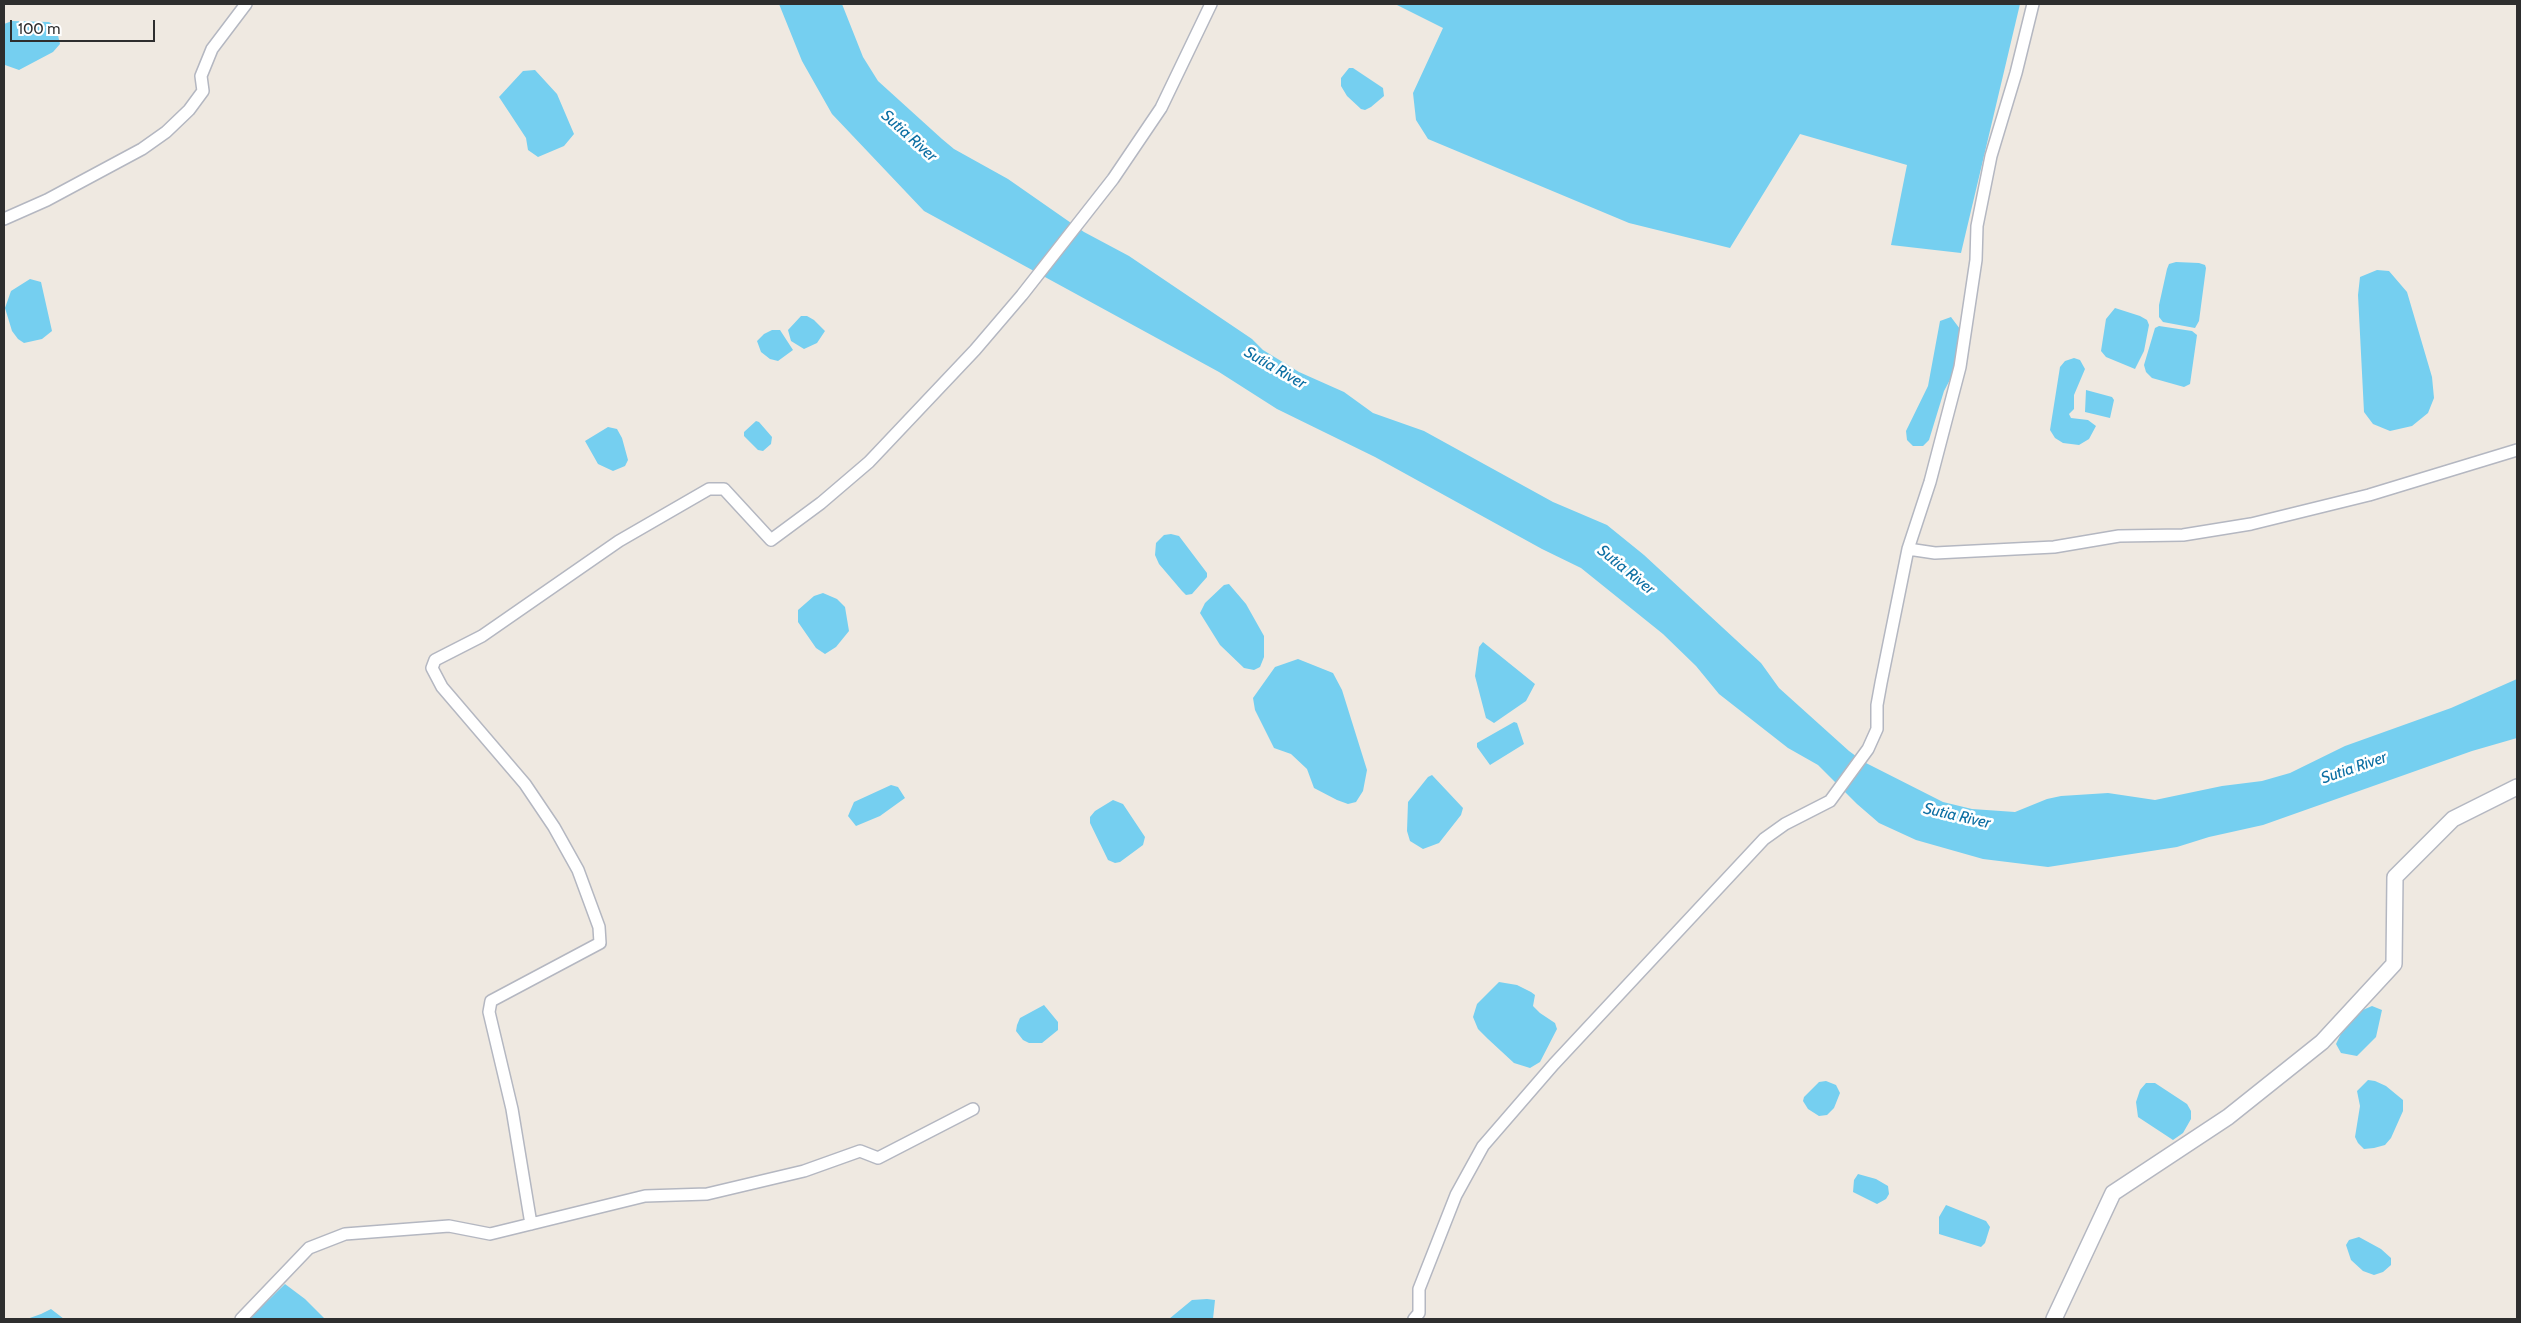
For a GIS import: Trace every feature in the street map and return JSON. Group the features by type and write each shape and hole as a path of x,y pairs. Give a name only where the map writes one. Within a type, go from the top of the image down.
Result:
{"street":[{"path":"4,219 47,200 142,148 166,132 189,110 203,91 201,76 212,49 246,4"},
{"path":"531,1224 512,1109 489,1012 492,1001 600,943 599,927 578,870 554,827 525,784 442,688 432,668 435,660 482,636 619,541 709,489 724,489 771,540 821,503 869,462 975,350 1022,295 1113,179 1161,108 1211,4"},
{"path":"1414,1319 1419,1313 1419,1289 1456,1195 1483,1146 1554,1064 1764,839 1785,824 1830,801 1868,749 1877,729 1881,683 1908,549 1930,482 1960,367 1976,260 1977,226 1991,156 2016,73 2032,4"},
{"path":"1908,549 1935,553 2054,547 2119,536 2183,536 2251,524 2370,495 2517,450"},
{"path":"2054,1319 2113,1193 2228,1117 2322,1042 2394,964 2395,878 2454,819 2517,787"},
{"path":"241,1319 309,1248 345,1234 449,1226 490,1234 645,1196 707,1194 804,1171 860,1151 878,1158 973,1110"}],"water":[{"name":"Sutia River","path":"779,4 842,4 863,57 878,81 954,149 1008,179 1084,232 1129,256 1252,339 1263,350 1299,372 1344,392 1373,413 1424,431 1553,502 1607,525 1644,555 1761,663 1779,688 1849,751 1864,762 1943,802 1972,809 2015,812 2047,799 2061,796 2108,793 2155,800 2222,786 2262,781 2290,773 2345,746 2451,708 2517,679 2517,738 2472,751 2263,825 2209,837 2177,847 2048,867 1983,859 1916,840 1879,823 1818,765 1788,748 1719,694 1696,666 1663,634 1581,568 1542,549 1375,457 1277,409 1219,372 924,211 832,114 802,61"},
{"path":"1395,4 2020,4 1961,253 1891,245 1907,165 1800,134 1730,248 1629,223 1428,139 1416,120 1413,93 1443,28"},
{"path":"12,21 49,22 56,27 60,44 53,52 19,70 5,65 4,24"},
{"path":"1349,68 1353,68 1383,88 1384,96 1365,110 1361,109 1347,96 1341,86 1341,78"},
{"path":"535,70 557,94 574,134 564,146 538,157 528,150 526,138 499,97 523,71"},
{"path":"2176,262 2199,263 2205,265 2206,268 2199,321 2195,328 2163,322 2159,317 2159,305 2167,269 2169,264"},
{"path":"2377,270 2389,271 2407,292 2432,377 2434,398 2428,413 2412,426 2390,431 2373,424 2364,412 2358,295 2360,277"},
{"path":"30,279 41,282 52,331 42,339 24,343 12,331 5,308 11,291"},
{"path":"2115,308 2140,316 2147,320 2149,325 2144,351 2135,369 2106,357 2101,351 2106,319"},
{"path":"801,316 807,316 814,320 825,331 817,343 804,349 791,341 788,330"},
{"path":"1951,317 1960,329 1960,347 1952,376 1944,391 1929,440 1923,446 1913,446 1907,440 1906,431 1928,386 1940,321"},
{"path":"2159,326 2192,331 2197,335 2190,384 2184,387 2152,378 2146,372 2144,365 2155,328"},
{"path":"772,330 780,330 793,350 778,361 770,359 761,352 757,341 764,334"},
{"path":"2074,358 2080,360 2085,369 2074,395 2074,409 2069,414 2071,418 2088,420 2096,426 2089,439 2079,445 2063,443 2055,438 2050,430 2060,367 2065,361"},
{"path":"2086,390 2112,397 2114,400 2110,418 2085,412"},
{"path":"756,421 772,437 771,444 763,451 758,450 744,436 744,432"},
{"path":"608,427 617,429 622,438 628,460 625,466 613,471 598,464 585,441"},
{"path":"1164,535 1179,536 1207,573 1207,577 1192,594 1186,595 1182,591 1159,564 1155,555 1156,543"},
{"path":"1229,584 1246,604 1264,636 1264,657 1260,667 1254,670 1244,668 1220,645 1200,613 1205,603 1224,585"},
{"path":"823,593 837,599 845,607 849,631 836,647 825,654 816,648 798,622 798,610 814,596"},
{"path":"1483,642 1535,684 1526,701 1494,723 1486,718 1475,676 1479,647"},
{"path":"1298,659 1333,673 1342,690 1367,770 1363,791 1356,802 1348,804 1314,788 1307,769 1291,754 1274,748 1255,710 1253,698 1275,667"},
{"path":"1514,722 1517,723 1524,744 1490,765 1477,747 1477,743"},
{"path":"1432,775 1463,808 1461,815 1439,843 1423,849 1410,841 1407,831 1408,802 1428,777"},
{"path":"891,785 898,787 905,798 880,816 856,826 848,816 854,802"},
{"path":"1113,800 1123,804 1145,837 1143,845 1120,862 1115,863 1108,860 1090,823 1090,817 1095,811"},
{"path":"1499,982 1517,985 1531,992 1535,995 1533,1006 1555,1023 1557,1029 1540,1062 1530,1068 1514,1063 1478,1029 1473,1017 1477,1004"},
{"path":"1044,1005 1058,1022 1058,1030 1042,1043 1029,1043 1023,1040 1016,1031 1017,1025 1020,1018"},
{"path":"2372,1006 2382,1010 2376,1037 2357,1056 2341,1053 2336,1044 2346,1023 2358,1012"},
{"path":"2368,1080 2386,1086 2403,1100 2403,1111 2391,1138 2385,1145 2364,1149 2355,1137 2360,1106 2357,1091"},
{"path":"1826,1081 1836,1085 1840,1093 1834,1108 1827,1115 1819,1116 1808,1109 1803,1101 1804,1097 1819,1082"},
{"path":"2146,1083 2155,1083 2187,1104 2191,1111 2191,1119 2183,1133 2173,1140 2138,1117 2136,1102 2140,1090"},
{"path":"1858,1174 1876,1179 1888,1186 1889,1194 1886,1199 1877,1204 1853,1192 1854,1180"},
{"path":"1946,1205 1986,1221 1990,1227 1985,1243 1981,1247 1939,1234 1939,1217"},
{"path":"2359,1237 2381,1249 2391,1258 2391,1265 2383,1272 2374,1275 2363,1271 2351,1260 2346,1245 2349,1240"},
{"path":"285,1284 305,1299 325,1319 249,1319"},
{"path":"1192,1300 1215,1300 1213,1319 1169,1319"},
{"path":"51,1309 64,1319 27,1319 41,1314"}]}
